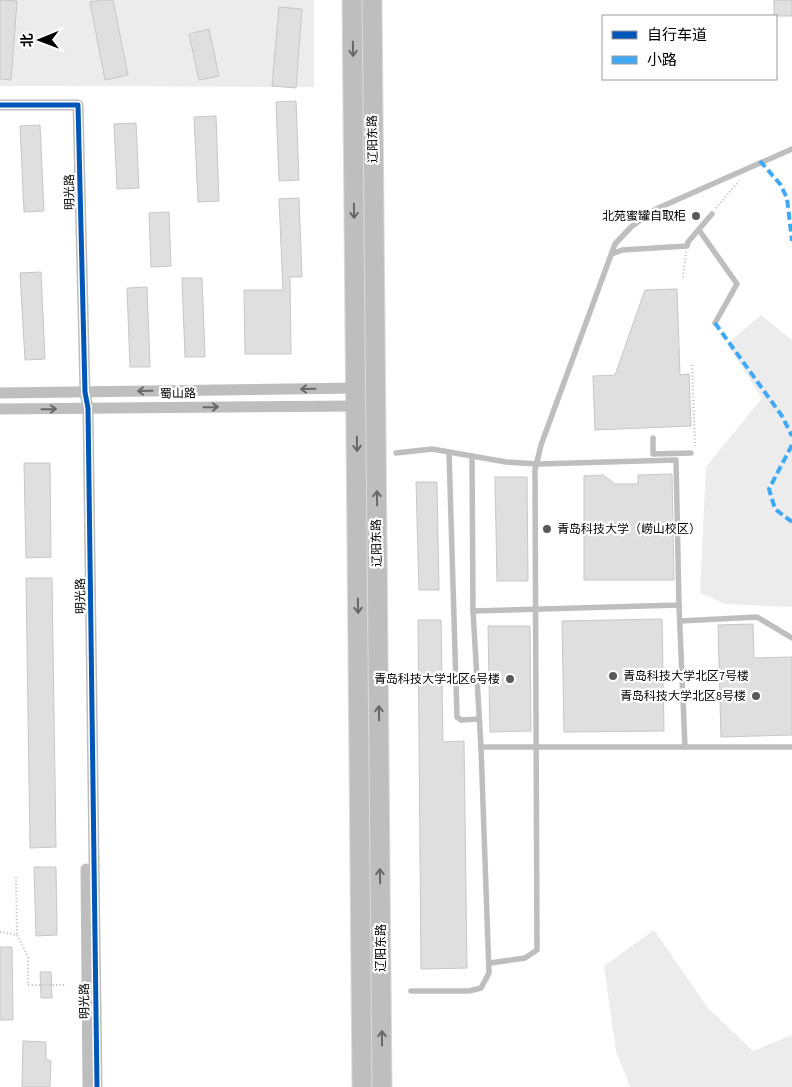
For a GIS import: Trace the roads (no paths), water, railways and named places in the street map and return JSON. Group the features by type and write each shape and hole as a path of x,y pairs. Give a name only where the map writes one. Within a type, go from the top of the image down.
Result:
{"main road":[{"name":"辽阳东路","path":"352,0 362,1087"},
{"name":"辽阳东路","path":"372,0 382,1087"}],"street":[{"name":"明光路","path":"0,105 78,105 96,1087"},
{"name":"蜀山路","path":"0,393 84,392 356,397"},
{"name":"蜀山路","path":"0,409 85,408 356,397"},
{"name":"明光路","path":"85,408 88,1087"}],"lane":[{"path":"490,963 525,958 537,950 535,470 544,436 615,244 623,235 656,209 696,189 748,170 760,161 792,149"},
{"path":"612,254 622,250 687,246 688,242 712,214"},
{"path":"699,230 737,284 715,323"},
{"path":"653,438 653,454 691,453"},
{"path":"396,453 432,449 506,462 538,464 676,460 679,605 685,747"},
{"path":"449,452 457,717 461,720 479,720"},
{"path":"411,991 468,991 482,988 489,973 481,747 473,611 472,456"},
{"path":"473,611 679,605"},
{"path":"680,621 757,618 792,638"},
{"path":"481,747 792,747"}],"place":[{"name":"北苑蜜罐自取柜","path":"696,216"},
{"name":"青岛科技大学（崂山校区）","path":"547,529"},
{"name":"青岛科技大学北区7号楼","path":"613,676"},
{"name":"青岛科技大学北区6号楼","path":"510,679"},
{"name":"青岛科技大学北区8号楼","path":"756,696"}]}
